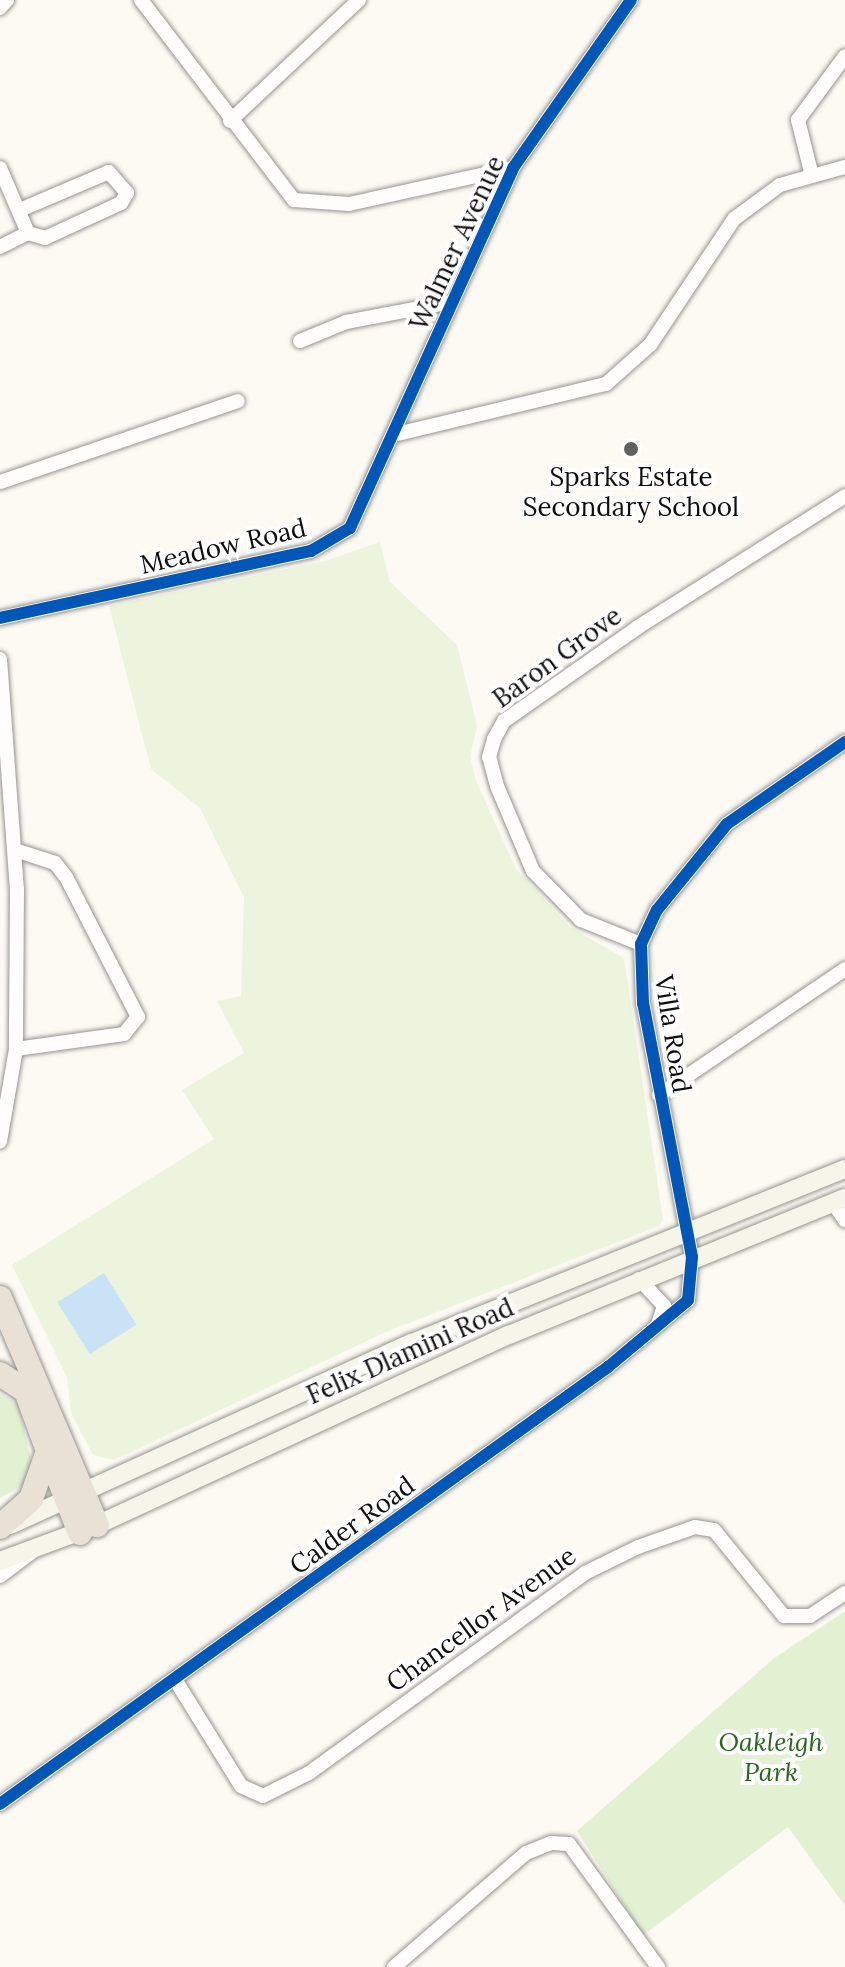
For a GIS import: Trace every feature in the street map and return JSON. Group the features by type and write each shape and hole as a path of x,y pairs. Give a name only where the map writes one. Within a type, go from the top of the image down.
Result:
{"highway":[{"path":"0,1298 16,1330 88,1529"},
{"path":"0,1358 16,1330"},
{"path":"0,1374 26,1391 48,1451 74,1493"},
{"path":"0,1528 31,1499 48,1451"}],"main road":[{"name":"Felix Dlamini Road","path":"0,1528 74,1493 687,1230 845,1169"},
{"name":"Felix Dlamini Road","path":"0,1561 31,1553 88,1529 639,1279 839,1200"}],"street":[{"path":"0,8 7,0"},
{"path":"141,0 280,187 307,206 349,204 513,168"},
{"path":"230,121 359,0"},
{"name":"Walmer Avenue","path":"393,435 513,168 631,0"},
{"path":"811,172 798,120 845,56"},
{"path":"393,435 606,384 650,345 734,219 811,172 845,167"},
{"path":"0,168 28,233"},
{"path":"0,247 28,233 45,238 121,203 127,193 109,172 20,210"},
{"path":"300,341 360,318 452,302"},
{"path":"0,482 238,401"},
{"name":"Meadow Road","path":"0,618 333,542 362,512 393,435"},
{"name":"Baron Grove","path":"641,944 581,920 533,871 497,786 489,757 494,739 504,721 638,627 845,496"},
{"path":"0,659 17,851 16,1049 0,1142"},
{"name":"Villa Road","path":"692,1257 659,1095 641,944 657,910 727,824 845,742"},
{"path":"16,1049 124,1034 138,1017 66,877 55,863 17,851"},
{"path":"659,1095 845,969"},
{"path":"839,1200 845,1220"},
{"name":"Calder Road","path":"0,1804 176,1681 658,1325 694,1292 692,1257"},
{"path":"639,1279 664,1306 658,1325"},
{"name":"Chancellor Avenue","path":"176,1681 241,1786 263,1796 309,1773 585,1573 638,1547 695,1527 714,1530 784,1616 810,1616 845,1593"},
{"path":"0,1576 31,1553"},
{"path":"394,1967 526,1853 551,1843 569,1844 658,1967"}],"green space":[{"path":"380,542 390,582 457,645 477,726 470,757 476,781 516,869 570,927 624,958 663,1219 659,1226 386,1332 114,1460 93,1455 71,1413 67,1377 12,1265 214,1139 182,1090 244,1053 217,1001 241,996 244,897 200,808 151,769 109,606 325,561"},
{"path":"0,1394 18,1404 32,1464 24,1485 0,1498"},
{"name":"Oakleigh Park","path":"845,1611 845,1906 788,1827 643,1935 577,1831 773,1659"}],"water":[{"path":"104,1273 136,1325 90,1354 57,1302"}],"cycle path":[{"path":"0,618 311,551 350,528 513,168 631,0"},
{"path":"0,1804 608,1367 688,1300 692,1257 643,1003 641,944 657,910 727,824 845,742"}],"place":[{"name":"Sparks Estate Secondary School","path":"631,449"}]}
